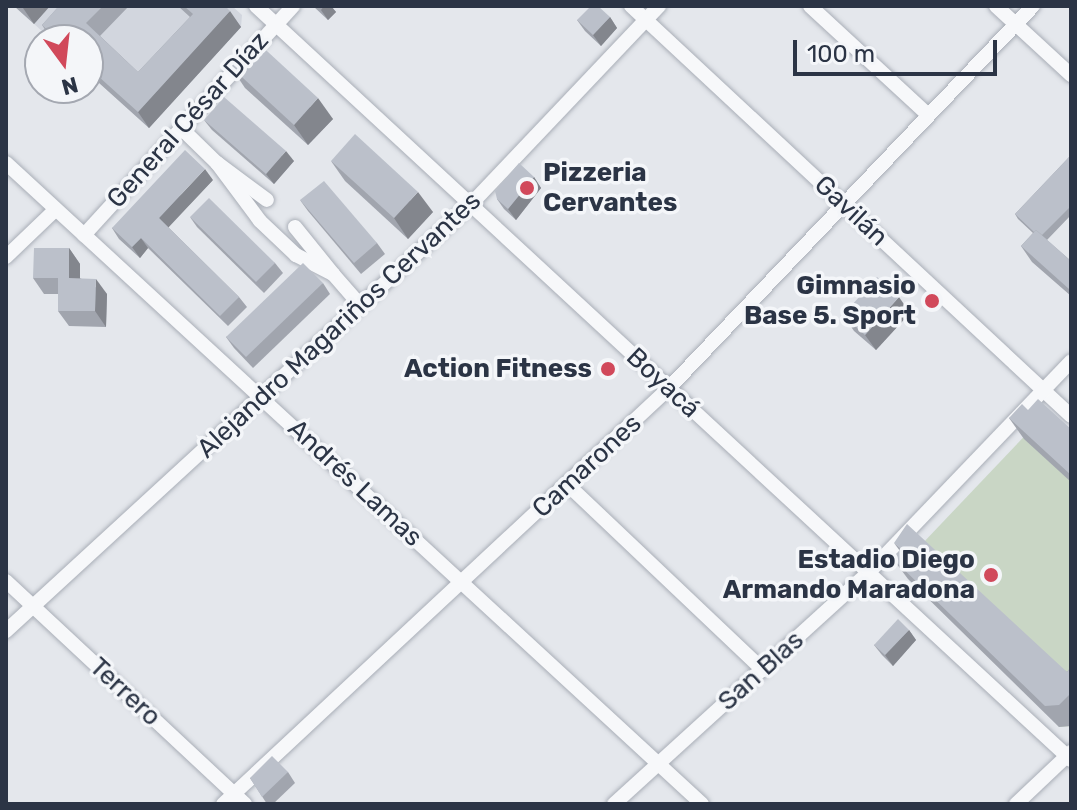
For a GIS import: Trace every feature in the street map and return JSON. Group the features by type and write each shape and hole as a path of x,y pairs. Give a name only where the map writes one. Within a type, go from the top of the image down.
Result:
{"street":[{"name":"Boyacá","path":"256,6 472,203 668,389 1070,756"},
{"name":"General César Díaz","path":"84,235 293,6"},
{"name":"Gavilán","path":"631,6 1071,416"},
{"name":"Alejandro Magariños Cervantes","path":"6,631 472,203 659,6"},
{"path":"810,6 928,115"},
{"path":"996,6 1071,75"},
{"name":"Camarones","path":"234,801 461,582 668,389 1033,6"},
{"path":"182,129 217,163 269,229 296,255 333,274"},
{"name":"Andrés Lamas","path":"6,163 262,395 702,804"},
{"path":"217,163 267,200"},
{"path":"6,257 56,209"},
{"path":"295,227 360,305"},
{"name":"San Blas","path":"614,804 869,572 1071,361"},
{"path":"568,485 763,670"},
{"name":"Terrero","path":"6,581 234,801"},
{"path":"1016,804 1070,756"}],"shaded area":[{"path":"14,6 232,6 242,15 241,27 149,128 104,87 104,24 34,24"}],"green space":[{"name":"Estadio Diego Armando Maradona","path":"1036,424 1071,436 1071,726 1059,727 922,544"}],"building":[{"path":"59,6 103,6 87,24 43,24"},
{"path":"184,6 225,6 230,11 138,112 104,81 104,40 138,72 193,14"},
{"path":"591,6 598,6 610,17 593,35 577,20"},
{"path":"255,40 318,98 294,125 231,67"},
{"path":"224,97 286,151 266,174 204,120"},
{"path":"355,134 418,192 394,218 331,161"},
{"path":"185,150 205,169 159,218 239,297 220,316 141,238 132,247 112,228"},
{"path":"1071,155 1071,206 1042,235 1036,230 1034,232 1015,214"},
{"path":"519,163 534,177 508,209 497,199 495,191"},
{"path":"324,181 377,243 354,263 300,200"},
{"path":"209,198 275,263 256,282 190,217"},
{"path":"1036,230 1071,261 1069,289 1021,246"},
{"path":"34,248 69,248 69,278 96,279 95,311 58,311 58,278 33,278"},
{"path":"303,263 323,283 246,357 226,337"},
{"path":"877,277 899,297 865,335 843,315"},
{"path":"1038,399 1071,429 1071,475 1009,418 1022,404 1028,410"},
{"path":"907,524 1067,672 1071,667 1071,693 1059,705 1045,706 893,559 901,549 894,543"},
{"path":"898,619 909,630 885,655 874,645"},
{"path":"272,756 288,772 262,797 250,778"}],"place":[{"name":"Pizzeria Cervantes","path":"527,188"},
{"name":"Gimnasio Base 5. Sport","path":"932,301"},
{"name":"Action Fitness","path":"608,369"},
{"name":"Estadio Diego Armando Maradona","path":"991,575"}]}
